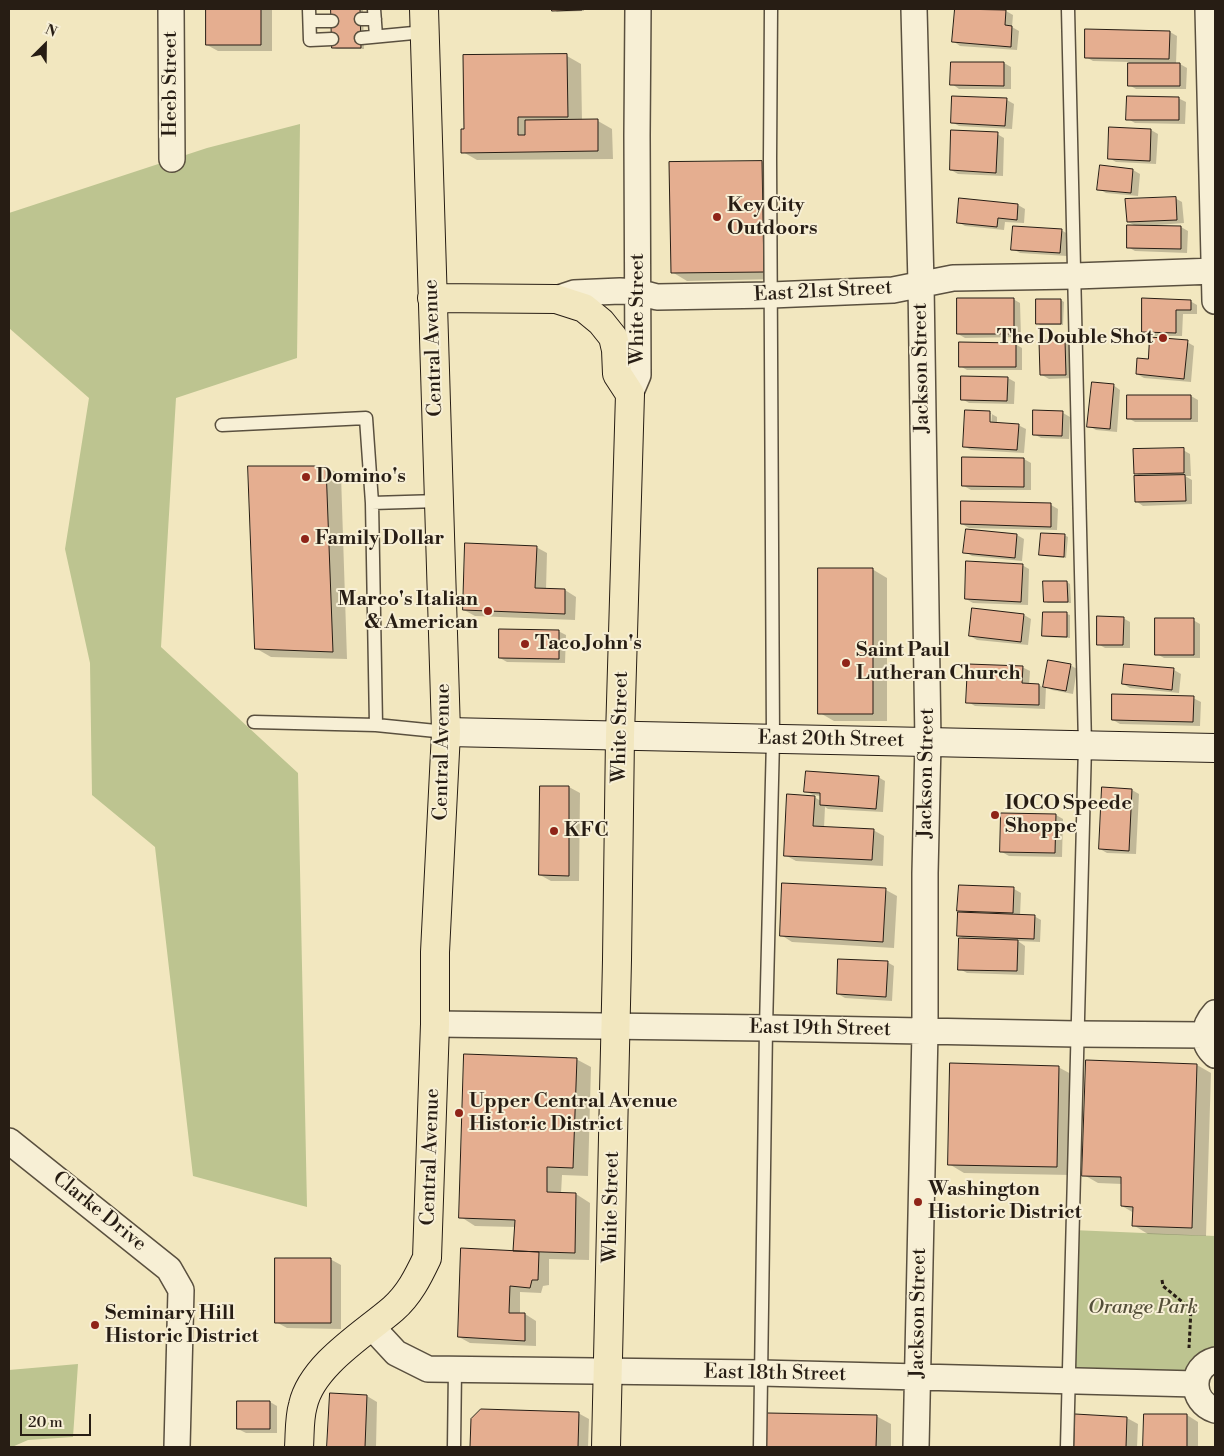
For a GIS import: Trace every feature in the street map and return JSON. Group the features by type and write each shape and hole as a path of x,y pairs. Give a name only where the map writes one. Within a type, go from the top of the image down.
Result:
{"main road":[{"name":"Central Avenue","path":"299,1447 303,1405 309,1389 329,1362 400,1302 416,1282 427,1258 435,1024 435,952 446,732 424,21"},
{"name":"East 21st Street","path":"432,298 556,299"},
{"path":"556,299 584,308 601,322 613,337 616,350 617,374 630,394"},
{"name":"White Street","path":"606,1447 616,1026 620,736 630,394"}],"street":[{"name":"Heeb Street","path":"171,9 172,159"},
{"name":"White Street","path":"630,394 638,375 638,9"},
{"name":"Jackson Street","path":"914,9 921,284 928,742 925,883 925,1031 916,1447"},
{"path":"1208,9 1215,301"},
{"name":"East 21st Street","path":"556,299 574,293 620,291 638,292 657,297 893,290 953,278 1215,271"},
{"name":"East 20th Street","path":"446,732 1215,748"},
{"name":"East 19th Street","path":"435,1024 1077,1034 1212,1034"},
{"name":"Clarke Drive","path":"9,1141 169,1268 181,1290 177,1447"},
{"name":"East 18th Street","path":"371,1326 396,1353 428,1369 608,1370 1196,1384"},
{"path":"1215,1360 1203,1367 1198,1375 1196,1384 1197,1394 1202,1402 1215,1410"}],"lane":[{"path":"760,1447 766,1028 773,738 771,9"},
{"path":"1068,9 1085,745 1068,1381 1068,1447"},
{"path":"360,19 375,14 376,36"},
{"path":"332,21 309,15 310,40 332,39"},
{"path":"361,38 376,36 424,21"},
{"path":"222,425 366,418 372,503 376,725"},
{"path":"372,503 439,501"},
{"path":"254,722 376,725 446,732"},
{"path":"454,1447 455,1369"}],"path":[{"path":"1162,1280 1163,1286 1191,1309 1189,1356"}],"green space":[{"path":"300,124 297,358 176,398 161,647 298,773 307,1207 193,1176 155,847 92,795 90,663 65,549 89,398 9,328 9,213 207,148"},
{"name":"Orange Park","path":"1072,1230 1215,1236 1215,1360 1198,1375 1068,1381"},
{"path":"78,1364 73,1437 28,1440 9,1447 9,1370"}],"building":[{"path":"206,9 261,9 261,45 206,45"},
{"path":"331,9 360,9 361,48 332,48"},
{"path":"552,9 582,9 582,10 552,11"},
{"path":"955,9 1006,10 1005,25 1012,26 1011,47 952,42"},
{"path":"1085,29 1170,31 1169,59 1085,58"},
{"path":"567,54 568,117 518,117 518,135 525,135 525,120 598,119 598,151 461,153 461,129 464,129 463,55"},
{"path":"951,62 1004,62 1004,86 950,85"},
{"path":"1128,63 1180,63 1180,86 1128,86"},
{"path":"952,96 1007,98 1005,126 951,123"},
{"path":"1127,96 1179,97 1179,120 1126,120"},
{"path":"1109,127 1151,129 1150,161 1108,159"},
{"path":"951,130 998,132 996,173 950,170"},
{"name":"Key City Outdoors","path":"762,161 764,272 671,273 669,162"},
{"path":"1100,165 1133,169 1131,193 1097,190"},
{"path":"1176,197 1177,220 1127,222 1125,199"},
{"path":"959,198 1018,204 1017,220 998,218 997,227 957,223"},
{"path":"1127,225 1181,226 1181,249 1127,248"},
{"path":"1013,226 1062,229 1060,253 1011,250"},
{"path":"957,298 1014,298 1014,334 957,334"},
{"path":"1142,298 1191,300 1191,310 1176,310 1176,333 1142,332"},
{"path":"1036,299 1061,299 1061,324 1036,324"},
{"path":"1150,337 1188,340 1184,379 1136,374 1137,358 1148,359"},
{"path":"1065,340 1066,375 1040,375 1039,341"},
{"path":"959,342 1016,343 1016,367 959,367"},
{"path":"961,376 1008,377 1007,401 961,400"},
{"path":"1092,382 1114,384 1110,429 1087,427"},
{"path":"1127,395 1191,395 1191,419 1127,419"},
{"path":"965,410 990,411 990,422 1019,424 1017,450 963,447"},
{"path":"1033,410 1063,411 1062,436 1033,435"},
{"path":"1184,448 1184,473 1134,474 1133,449"},
{"path":"962,457 1024,458 1024,487 962,486"},
{"path":"248,466 326,466 333,652 255,649"},
{"path":"1185,475 1186,501 1135,502 1134,476"},
{"path":"961,501 1051,503 1051,527 961,524"},
{"path":"966,529 1017,534 1015,558 963,553"},
{"path":"1041,533 1065,534 1064,557 1039,555"},
{"path":"465,543 537,546 535,588 565,589 565,614 463,610"},
{"path":"966,561 1023,564 1021,602 965,599"},
{"path":"818,568 873,568 873,714 818,714"},
{"path":"1043,581 1067,581 1068,602 1044,602"},
{"path":"972,608 1024,614 1021,642 969,636"},
{"path":"1043,612 1067,612 1067,637 1042,636"},
{"path":"1097,616 1124,617 1123,645 1097,645"},
{"path":"1155,618 1194,618 1194,655 1155,655"},
{"path":"499,629 559,630 559,659 499,658"},
{"path":"1048,660 1071,664 1066,691 1043,687"},
{"path":"968,664 1023,666 1022,683 1039,684 1039,705 966,703"},
{"path":"1124,664 1174,668 1172,690 1122,684"},
{"path":"1112,694 1194,696 1193,722 1112,720"},
{"path":"806,771 879,776 876,809 820,805 820,793 804,792"},
{"name":"KFC","path":"540,786 569,786 569,876 539,875"},
{"path":"1102,787 1132,789 1129,851 1099,849"},
{"path":"787,794 815,796 813,826 874,829 872,860 784,856"},
{"path":"1001,813 1056,814 1055,853 1000,852"},
{"path":"782,883 886,888 883,942 780,936"},
{"path":"959,885 1014,887 1013,913 957,911"},
{"path":"958,912 1035,915 1034,939 957,936"},
{"path":"959,938 1018,940 1017,971 958,970"},
{"path":"838,959 888,961 886,997 837,994"},
{"path":"464,1054 577,1058 573,1168 547,1167 547,1192 576,1193 575,1253 513,1251 515,1220 459,1218"},
{"path":"1086,1060 1197,1064 1192,1228 1132,1226 1133,1207 1121,1206 1121,1177 1082,1176"},
{"path":"950,1063 1059,1066 1057,1167 948,1165"},
{"path":"461,1248 539,1252 538,1280 532,1280 530,1288 510,1286 509,1313 525,1313 525,1341 458,1337"},
{"path":"275,1258 331,1258 331,1323 275,1323"},
{"path":"330,1393 367,1395 365,1447 327,1447"},
{"path":"237,1401 270,1401 270,1429 237,1429"},
{"path":"481,1409 579,1412 578,1447 470,1447 471,1419"},
{"path":"767,1413 877,1415 876,1447 766,1447"},
{"path":"1075,1414 1127,1417 1126,1447 1074,1447"},
{"path":"1144,1414 1187,1414 1187,1447 1143,1447"}],"place":[{"name":"Key City Outdoors","path":"717,217"},
{"name":"The Double Shot","path":"1163,338"},
{"name":"Domino's","path":"306,477"},
{"name":"Family Dollar","path":"305,539"},
{"name":"Marco's Italian & American","path":"488,611"},
{"name":"Taco John's","path":"525,644"},
{"name":"Saint Paul Lutheran Church","path":"846,663"},
{"name":"IOCO Speede Shoppe","path":"995,815"},
{"name":"KFC","path":"554,831"},
{"name":"Upper Central Avenue Historic District","path":"459,1113"},
{"name":"Washington Historic District","path":"918,1202"},
{"name":"Seminary Hill Historic District","path":"95,1325"}]}
